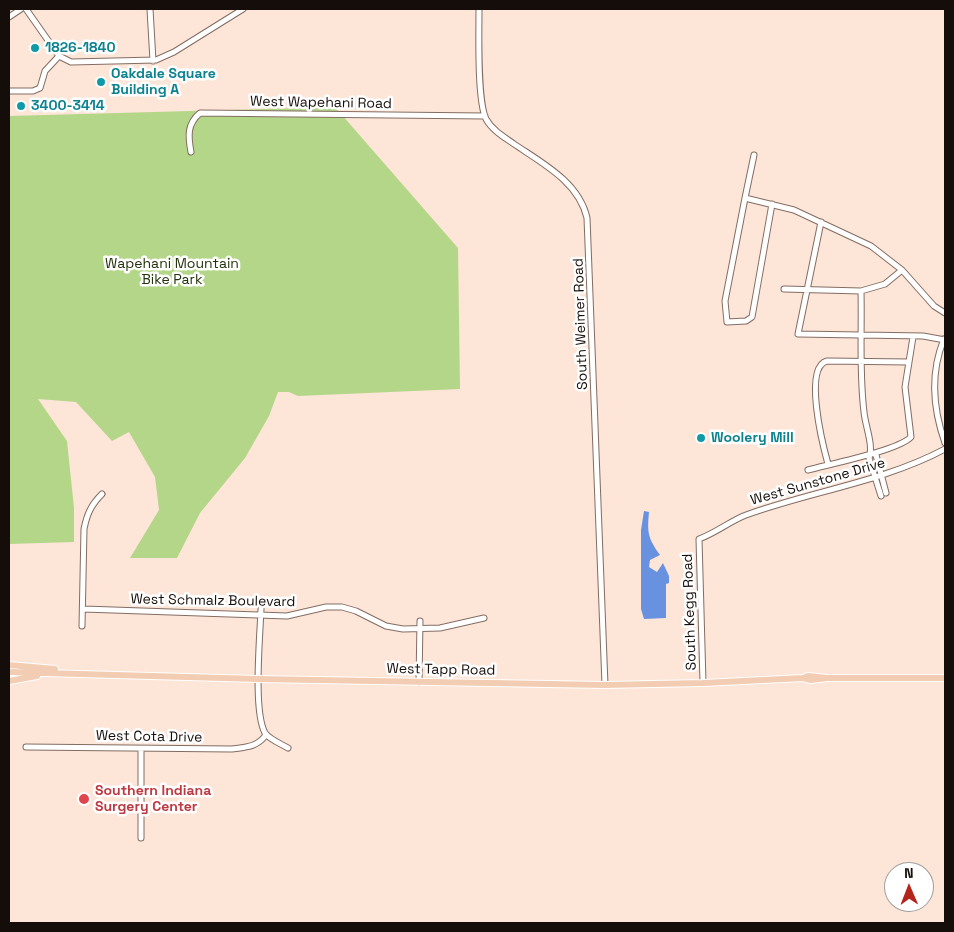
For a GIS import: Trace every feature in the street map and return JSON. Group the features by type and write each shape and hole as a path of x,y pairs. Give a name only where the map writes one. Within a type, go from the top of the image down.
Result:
{"main road":[{"path":"9,665 78,673"},
{"name":"West Tapp Road","path":"9,672 258,680 606,685 703,684 803,678 808,676 827,678 945,678"},
{"name":"West Tapp Road","path":"9,681 78,673"}],"street":[{"path":"9,17 21,9"},
{"path":"26,9 59,56 68,61 80,62 153,61 174,52 243,9"},
{"path":"150,9 153,61"},
{"path":"479,9 482,97 485,116"},
{"path":"9,91 33,91 40,88 46,70 59,56"},
{"name":"West Wapehani Road","path":"191,152 188,132 193,119 200,113 205,112 485,116"},
{"name":"South Weimer Road","path":"485,116 497,132 567,182 586,212 589,234 606,685"},
{"path":"754,155 725,301 726,322 746,320 752,317 772,204"},
{"path":"745,198 794,210 871,246 902,270 934,306 945,313"},
{"path":"821,222 798,334 945,339 938,355 935,390 940,426 945,443"},
{"path":"784,289 861,291 885,284 902,270"},
{"path":"861,291 862,401 871,453 869,458 884,494"},
{"path":"808,470 871,453 906,441 910,436 905,400 908,362 913,337"},
{"path":"828,464 819,429 816,402 816,371 822,362 908,362"},
{"name":"West Sunstone Drive","path":"699,539 744,516 914,465 945,449"},
{"path":"82,626 84,609 85,522 92,504 102,494"},
{"name":"South Kegg Road","path":"699,539 703,684"},
{"name":"West Schmalz Boulevard","path":"84,609 293,616 326,607 342,607 356,611 386,626 420,629 440,628 484,618"},
{"path":"261,608 258,680 260,718 266,735 288,748"},
{"path":"419,682 420,621"},
{"name":"West Cota Drive","path":"26,747 239,748 260,743 266,735"},
{"path":"141,749 142,838"}],"green space":[{"name":"Wapehani Mountain Bike Park","path":"335,107 458,248 460,389 298,396 289,392 278,392 269,416 245,458 200,513 177,558 130,558 159,510 155,477 129,432 112,441 76,402 38,399 67,441 74,508 74,542 9,544 9,116"}],"water":[{"path":"644,511 649,512 649,535 660,555 650,560 649,567 657,572 663,563 669,576 669,583 666,584 666,618 644,619 641,609 641,530"}],"place":[{"name":"1826-1840","path":"35,48"},
{"name":"Oakdale Square Building A","path":"101,82"},
{"name":"3400-3414","path":"21,106"},
{"name":"Woolery Mill","path":"701,438"},
{"name":"Southern Indiana Surgery Center","path":"84,799"}]}
